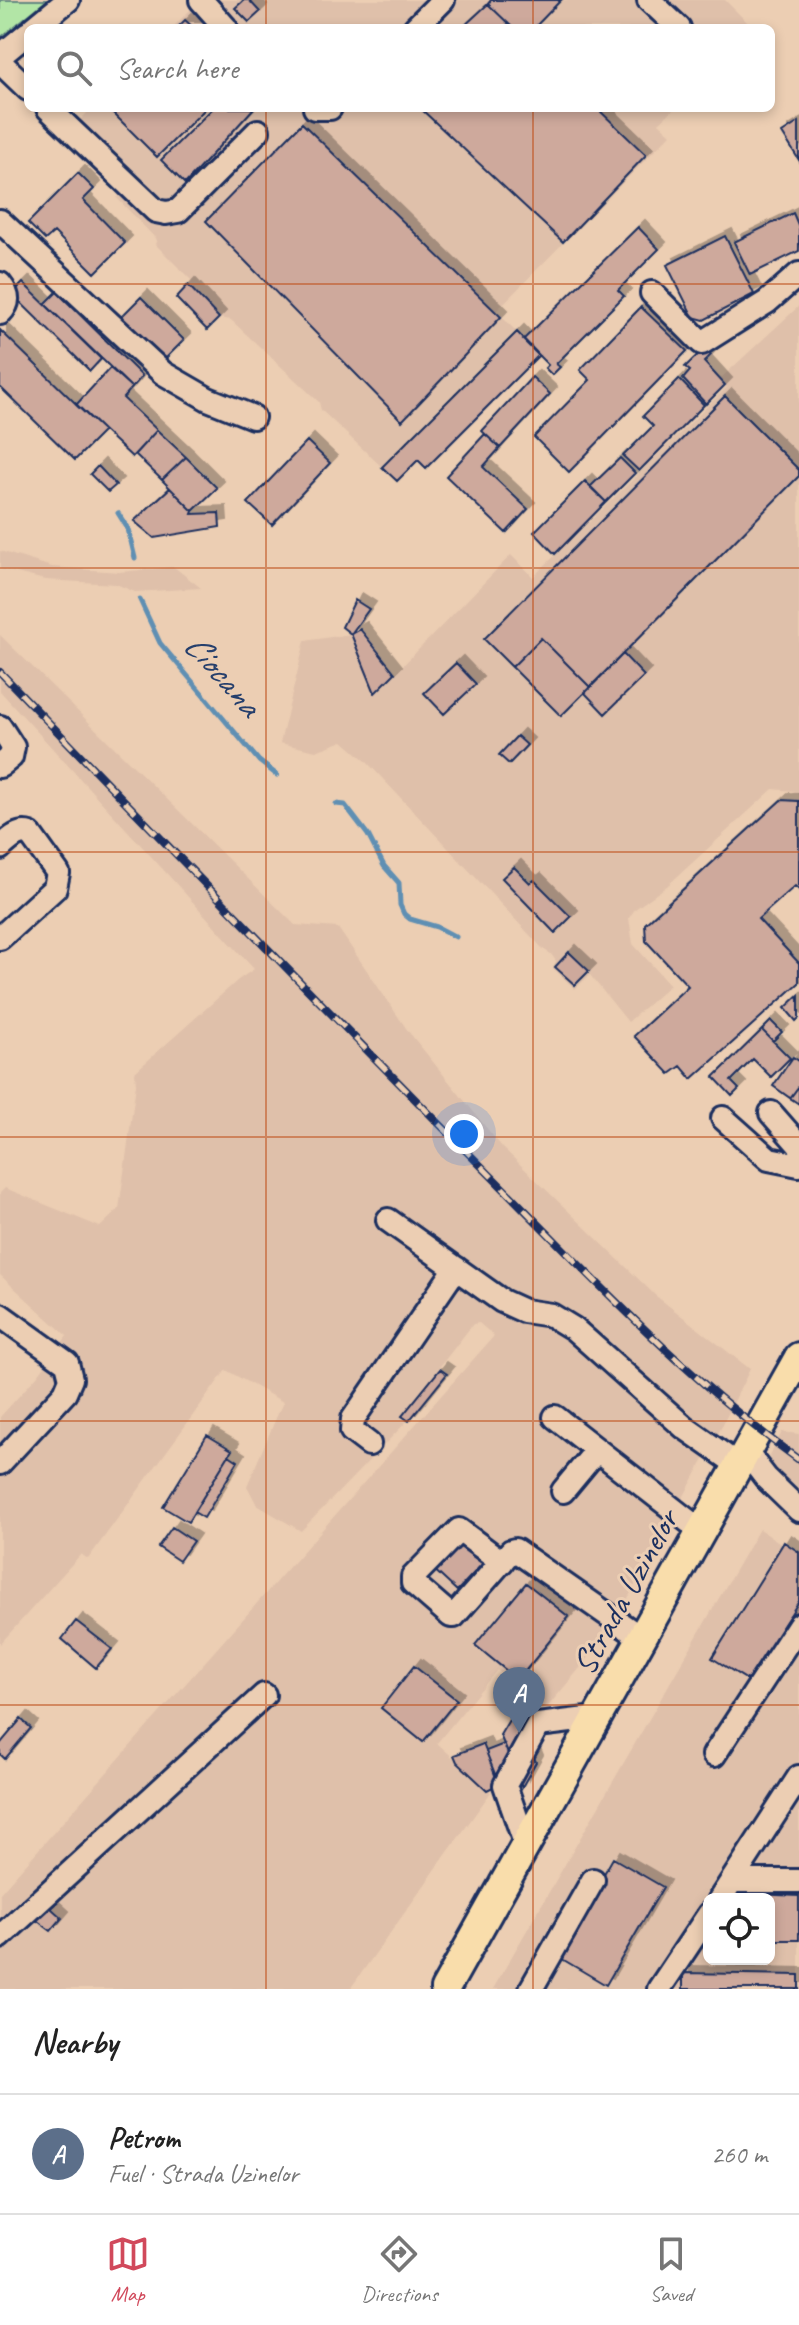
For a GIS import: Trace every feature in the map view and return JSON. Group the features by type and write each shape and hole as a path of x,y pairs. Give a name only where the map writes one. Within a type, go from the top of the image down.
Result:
{"main road":[{"name":"Strada Uzinelor","path":"445,1989 799,1357"}],"street":[{"path":"39,24 68,0"},
{"path":"201,0 222,24"},
{"path":"419,24 443,0"},
{"path":"649,0 675,24"},
{"path":"24,37 0,59 24,85"},
{"path":"52,112 156,211 166,213 178,211 258,131"},
{"path":"0,221 163,373 208,399 253,417"},
{"path":"652,293 702,343 767,302 799,274"},
{"path":"0,284 8,305 0,313"},
{"path":"0,727 13,747 11,757 0,766"},
{"path":"0,938 55,888 58,873 30,834 22,833 2,843"},
{"path":"771,1113 799,1145"},
{"path":"723,1118 769,1159 799,1165"},
{"path":"388,1220 514,1308 551,1315 574,1329 684,1427 742,1458 799,1510"},
{"path":"369,1444 352,1431 353,1419 456,1268"},
{"path":"0,1315 67,1363 71,1379 65,1393 0,1463"},
{"path":"555,1417 701,1531"},
{"path":"563,1491 597,1450"},
{"path":"502,1562 515,1550 641,1638"},
{"path":"714,1755 799,1625"},
{"path":"0,1937 264,1695"},
{"path":"526,1846 505,1785 511,1773 538,1725 595,1718"},
{"path":"726,1890 799,1777"},
{"path":"531,1989 593,1880"},
{"path":"726,1890 799,1881"},
{"path":"659,1989 703,1923"}],"shaded area":[{"path":"200,0 725,0 749,24 176,24"},
{"path":"88,112 671,112 659,123 671,134 496,311 517,332 382,467 321,410 319,402 231,320 219,318 188,285 192,281 155,244 157,240 117,198 119,195 62,138"},
{"path":"799,306 799,795 793,791 773,789 667,886 635,909 629,918 633,944 670,985 628,1022 590,975 575,989 553,968 556,961 551,954 366,761 343,741 316,751 280,743 305,641 351,634 376,693 511,555 533,577 727,387 720,379"},
{"path":"0,551 52,567 119,572 174,567 201,588 135,592 116,584 45,580 0,569"},
{"path":"0,635 295,925 338,928 408,1031 502,1147 656,1296 750,1369 615,1622 545,1710 497,1670 437,1743 491,1792 350,1989 0,1989 0,1893 494,1336 479,1323 473,1324 438,1369 444,1374 412,1416 301,1531 257,1505 247,1486 283,1402 226,1370 88,1559 81,1554 0,1644 0,1417 38,1375 67,1336 0,1275 0,1193 5,1188 100,1227 119,1209 135,1072 254,969 0,691"},
{"path":"782,1432 799,1434 799,1500 772,1471 769,1456"},
{"path":"759,1529 799,1555 799,1989 493,1989"}],"green space":[{"path":"0,0 47,0 0,38"}],"building":[{"path":"244,0 249,0 260,12 249,22 235,8"},
{"path":"491,0 561,0 538,24 509,24 488,4"},
{"path":"488,4 509,24 466,24"},
{"path":"112,112 202,112 157,157"},
{"path":"209,112 250,112 185,184 161,160"},
{"path":"424,112 601,112 646,155 563,242"},
{"path":"799,122 799,160 782,133"},
{"path":"302,123 501,317 402,421 206,221"},
{"path":"78,173 94,189 83,200 125,243 95,273 54,232 45,240 28,223"},
{"path":"793,213 799,227 799,251 750,275 734,242"},
{"path":"638,227 659,249 618,290 624,296 556,364 560,367 552,375 545,368 548,365 523,340"},
{"path":"725,236 754,294 704,320 693,317 667,265"},
{"path":"23,283 101,359 90,371 12,294"},
{"path":"188,285 219,318 207,330 176,298"},
{"path":"57,292 142,376 132,388 45,304"},
{"path":"141,297 184,340 162,362 119,319"},
{"path":"641,307 687,351 569,472 534,437 590,380 580,370"},
{"path":"0,330 104,431 75,460 0,387"},
{"path":"517,332 539,355 426,468 418,460 397,481 382,467"},
{"path":"705,348 711,355 704,362 725,385 706,404 683,379 690,371 685,367"},
{"path":"110,368 132,388 123,398 157,430 132,457 76,405"},
{"path":"532,377 550,394 500,448 482,431"},
{"path":"679,379 704,405 639,471 623,456 653,426 643,416"},
{"path":"725,396 799,470 799,476 590,687 541,638 512,667 484,639"},
{"path":"157,430 186,457 162,480 135,454"},
{"path":"485,434 500,448 483,467 528,509 506,533 446,476"},
{"path":"307,441 330,463 272,525 248,503"},
{"path":"186,457 217,488 193,511 162,480"},
{"path":"620,458 635,473 606,502 590,487"},
{"path":"98,466 116,485 108,492 90,474"},
{"path":"585,481 606,502 555,554 534,532"},
{"path":"170,488 193,511 192,514 219,513 220,527 154,538 134,521"},
{"path":"355,600 369,609 351,634 342,627"},
{"path":"360,629 395,673 375,693 351,634"},
{"path":"541,638 590,687 561,716 512,667"},
{"path":"623,654 644,676 605,714 585,693"},
{"path":"456,663 476,684 444,714 424,693"},
{"path":"517,736 527,745 509,764 499,755"},
{"path":"781,800 799,801 799,890 795,886 758,919 799,963 799,983 692,1079 681,1066 670,1074 634,1036 688,986 646,941 645,924"},
{"path":"514,867 530,883 534,880 571,917 555,933 502,878"},
{"path":"569,952 589,971 575,985 555,967"},
{"path":"799,995 799,1018 796,1021 785,1008"},
{"path":"771,1021 782,1032 773,1041 762,1030"},
{"path":"762,1030 790,1058 771,1077 753,1059 731,1081 739,1089 732,1096 714,1077"},
{"path":"793,1057 799,1061 799,1086 790,1098 773,1086"},
{"path":"799,1086 799,1104 790,1098"},
{"path":"440,1369 447,1374 409,1421 402,1416"},
{"path":"207,1435 232,1450 188,1522 163,1507"},
{"path":"229,1455 238,1461 204,1518 194,1512"},
{"path":"172,1527 193,1541 179,1561 158,1547"},
{"path":"458,1536 485,1561 457,1591 430,1566"},
{"path":"784,1542 799,1552 799,1601 749,1681 712,1658"},
{"path":"526,1583 569,1617 518,1680 475,1645"},
{"path":"76,1621 112,1649 96,1668 62,1639"},
{"path":"414,1666 457,1700 423,1742 381,1708"},
{"path":"515,1710 536,1762 522,1787 500,1735"},
{"path":"21,1719 31,1728 5,1759 0,1754 0,1744"},
{"path":"483,1744 499,1784 487,1790 457,1762 454,1755"},
{"path":"504,1744 514,1768 495,1775 486,1751"},
{"path":"613,1858 663,1887 606,1985 557,1956"},
{"path":"775,1895 799,1896 799,1940 775,1940"},
{"path":"40,1898 62,1918 51,1931 27,1913"},
{"path":"683,1973 799,1975 799,1989 683,1989"}],"waterway":[{"name":"Ciocana","path":"118,513 128,529 135,558"},
{"name":"Ciocana","path":"140,600 160,643 259,761 277,775"},
{"name":"Ciocana","path":"336,804 345,805 368,835 384,866 399,883 400,905 404,914 456,937"}],"railway":[{"path":"0,672 304,987 601,1286 716,1395 799,1460"}],"place":[{"name":"Petrom","path":"519,1733"}]}
